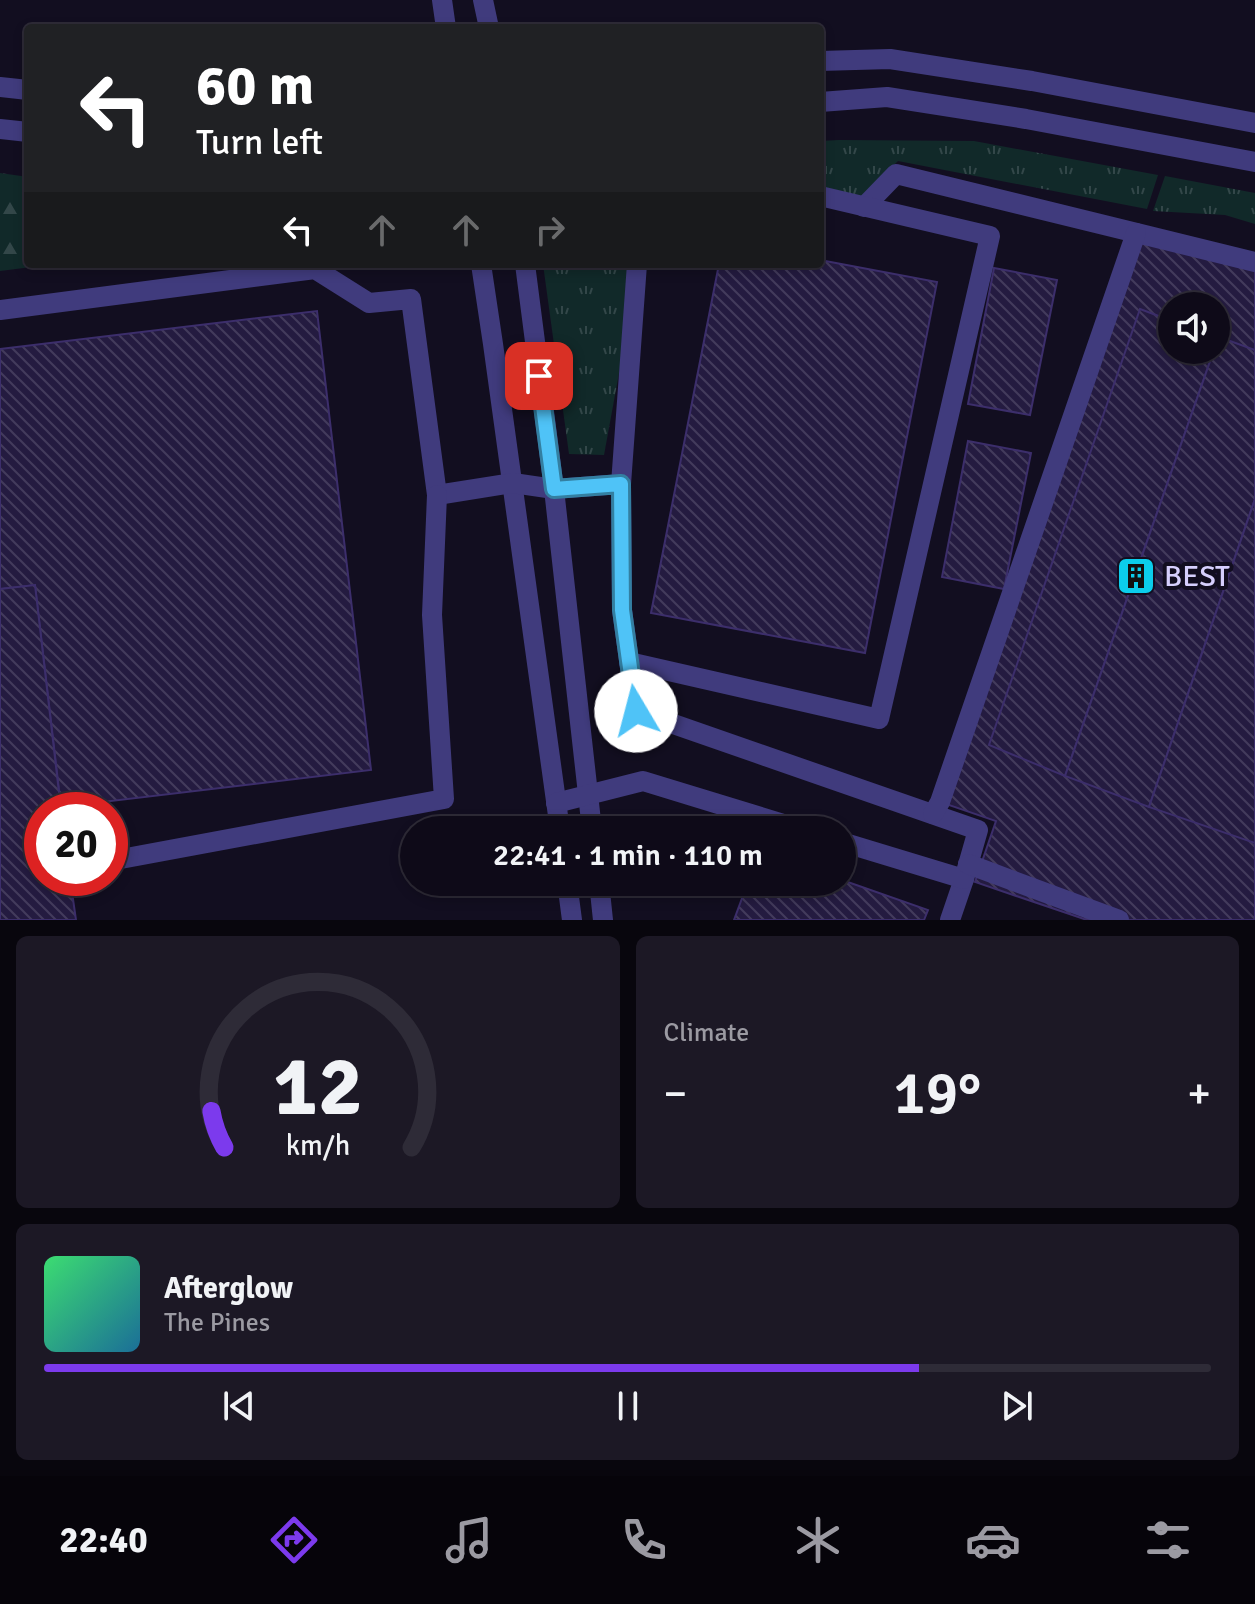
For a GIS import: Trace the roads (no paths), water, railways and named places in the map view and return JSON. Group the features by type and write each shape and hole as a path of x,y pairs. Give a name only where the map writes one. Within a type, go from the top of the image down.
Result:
{"lane":[{"path":"442,0 445,24"},
{"path":"483,0 488,24"},
{"path":"824,61 890,59 1032,81 1255,123"},
{"path":"0,87 24,90"},
{"path":"824,102 887,97 1026,119 1255,162"},
{"path":"0,129 24,132"},
{"path":"864,207 896,174 1255,262"},
{"path":"629,662 879,719 990,236 824,197"},
{"path":"933,814 940,802 1136,233"},
{"path":"482,268 558,816"},
{"path":"526,268 590,816"},
{"path":"637,268 621,484 622,610 636,711 978,830 950,920"},
{"path":"0,310 315,269 369,303 411,299 437,495 432,615 444,799 128,858"},
{"path":"437,495 513,483 554,489 621,484"},
{"path":"556,803 643,781 757,816"},
{"path":"856,845 966,872 1119,920"},
{"path":"569,896 572,920"},
{"path":"600,896 603,920"}],"place":[{"name":"BEST","path":"1136,576"}]}
